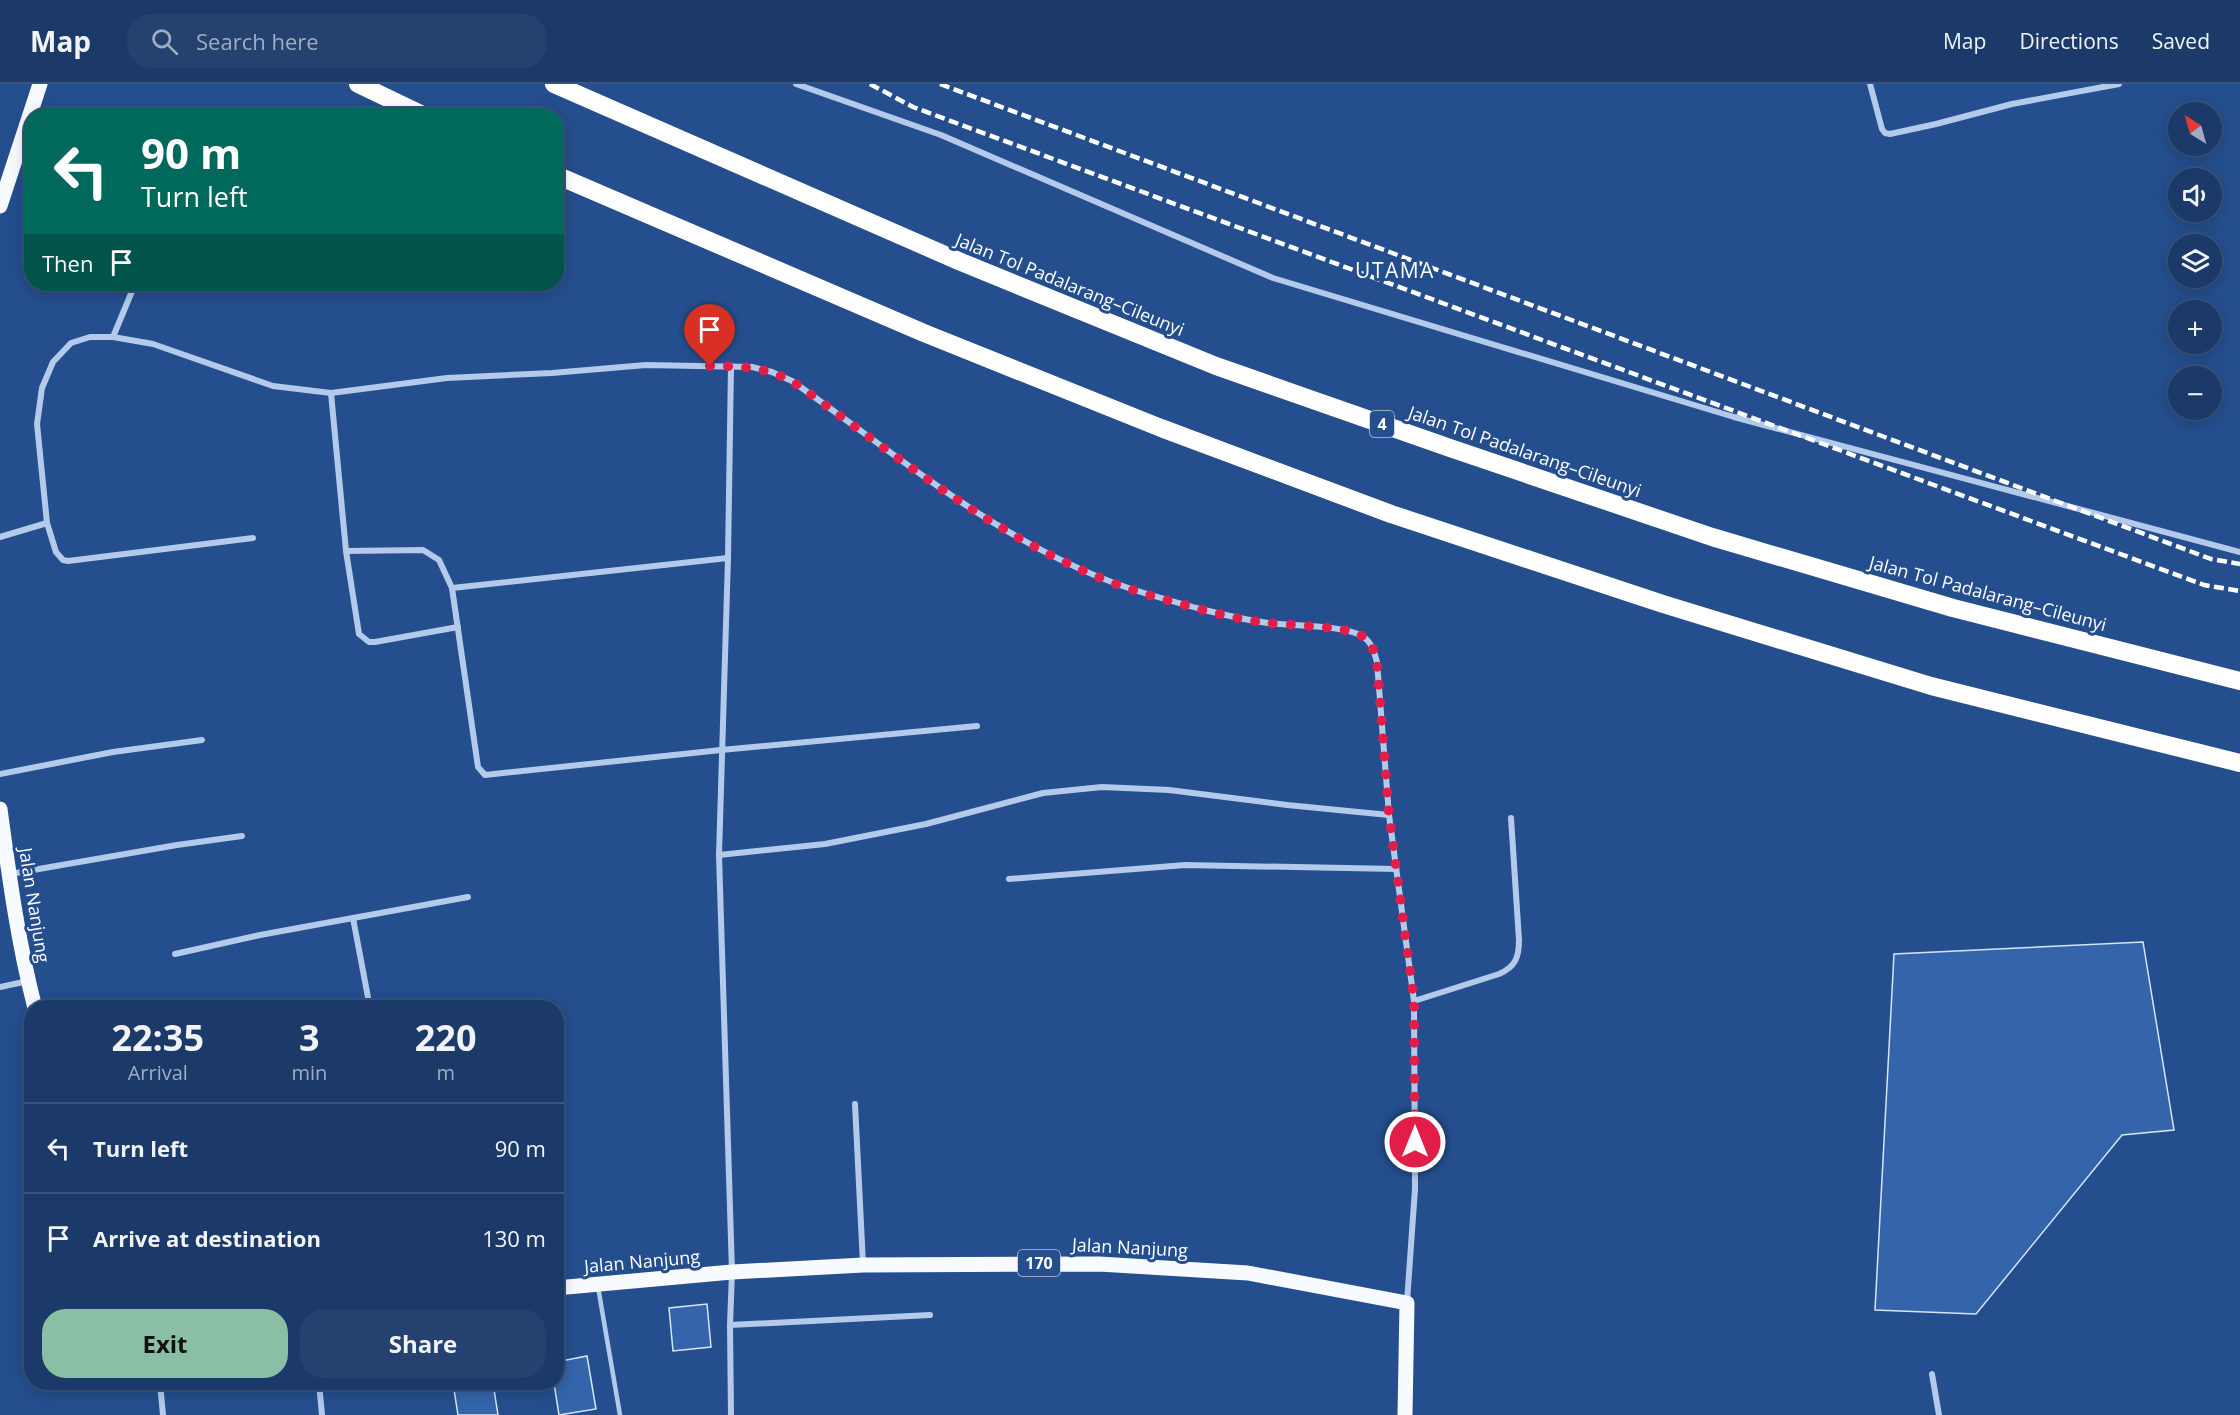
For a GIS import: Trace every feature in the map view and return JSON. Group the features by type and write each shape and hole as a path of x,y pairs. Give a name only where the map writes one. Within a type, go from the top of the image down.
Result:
{"highway":[{"path":"358,84 408,108"},
{"name":"Jalan Tol Padalarang–Cileunyi","path":"554,84 961,262 1216,366 1713,537 1953,608 2240,681"},
{"path":"564,178 924,333 1161,428 1391,514 1663,604 1931,686 2240,763"}],"main road":[{"path":"32,108 40,84"},
{"path":"0,207 24,133"},
{"name":"Jalan Nanjung","path":"0,809 9,874 33,1000"},
{"name":"Jalan Nanjung","path":"564,1287 732,1272 863,1265 1099,1264 1248,1273 1407,1303"},
{"path":"1405,1415 1407,1303"}],"street":[{"path":"796,84 941,135 1273,278 1734,417 2240,552"},
{"path":"1870,84 1882,129 1885,133 1890,134 2012,104 2119,84"},
{"path":"113,337 132,291"},
{"path":"253,538 63,560 56,552 47,522 37,424 42,388 53,362 71,343 90,337 113,337 153,344 273,386 331,393 447,378 552,373 646,365 752,367 792,381 951,496 1021,540 1087,572 1142,592 1200,609 1267,623 1360,634 1368,641 1377,663 1389,815 1414,1001 1415,1189 1407,1303"},
{"path":"731,366 719,855 732,1272 731,1415"},
{"path":"331,393 346,551 360,634 369,642 458,627"},
{"path":"0,537 47,522"},
{"path":"346,551 423,550 439,560 452,588 478,767 485,775 977,726"},
{"path":"452,588 728,558"},
{"path":"0,774 113,752 202,740"},
{"path":"719,855 825,844 926,824 1043,793 1102,787 1169,790 1389,815"},
{"path":"1414,1001 1498,974 1510,969 1516,961 1519,940 1511,818"},
{"path":"9,874 242,836"},
{"path":"1009,879 1185,865 1396,869"},
{"path":"175,954 260,935 468,897"},
{"path":"353,918 368,1000"},
{"path":"0,987 28,981"},
{"path":"855,1104 863,1265"},
{"path":"730,1325 930,1315"},
{"path":"1932,1374 1939,1415"},
{"path":"161,1390 163,1415"},
{"path":"320,1390 322,1415"}],"lane":[{"path":"598,1284 620,1415"}],"building":[{"path":"2143,942 2174,1130 2122,1135 1976,1314 1875,1310 1894,954"},
{"path":"707,1304 711,1347 673,1351 669,1308"},
{"path":"587,1356 596,1409 559,1415 555,1390 564,1390 564,1360"},
{"path":"454,1390 494,1390 498,1415 458,1415"}],"railway":[{"path":"870,84 913,107 2204,585 2240,591"},
{"path":"940,84 2211,559 2240,564"}],"district":[{"name":"UTAMA","path":"1395,270"}],"route":[{"path":"710,366 752,367 792,381 951,496 1021,540 1087,572 1142,592 1200,609 1267,623 1346,631 1360,634 1368,641 1377,663 1389,815 1414,1001 1415,1142"}]}
